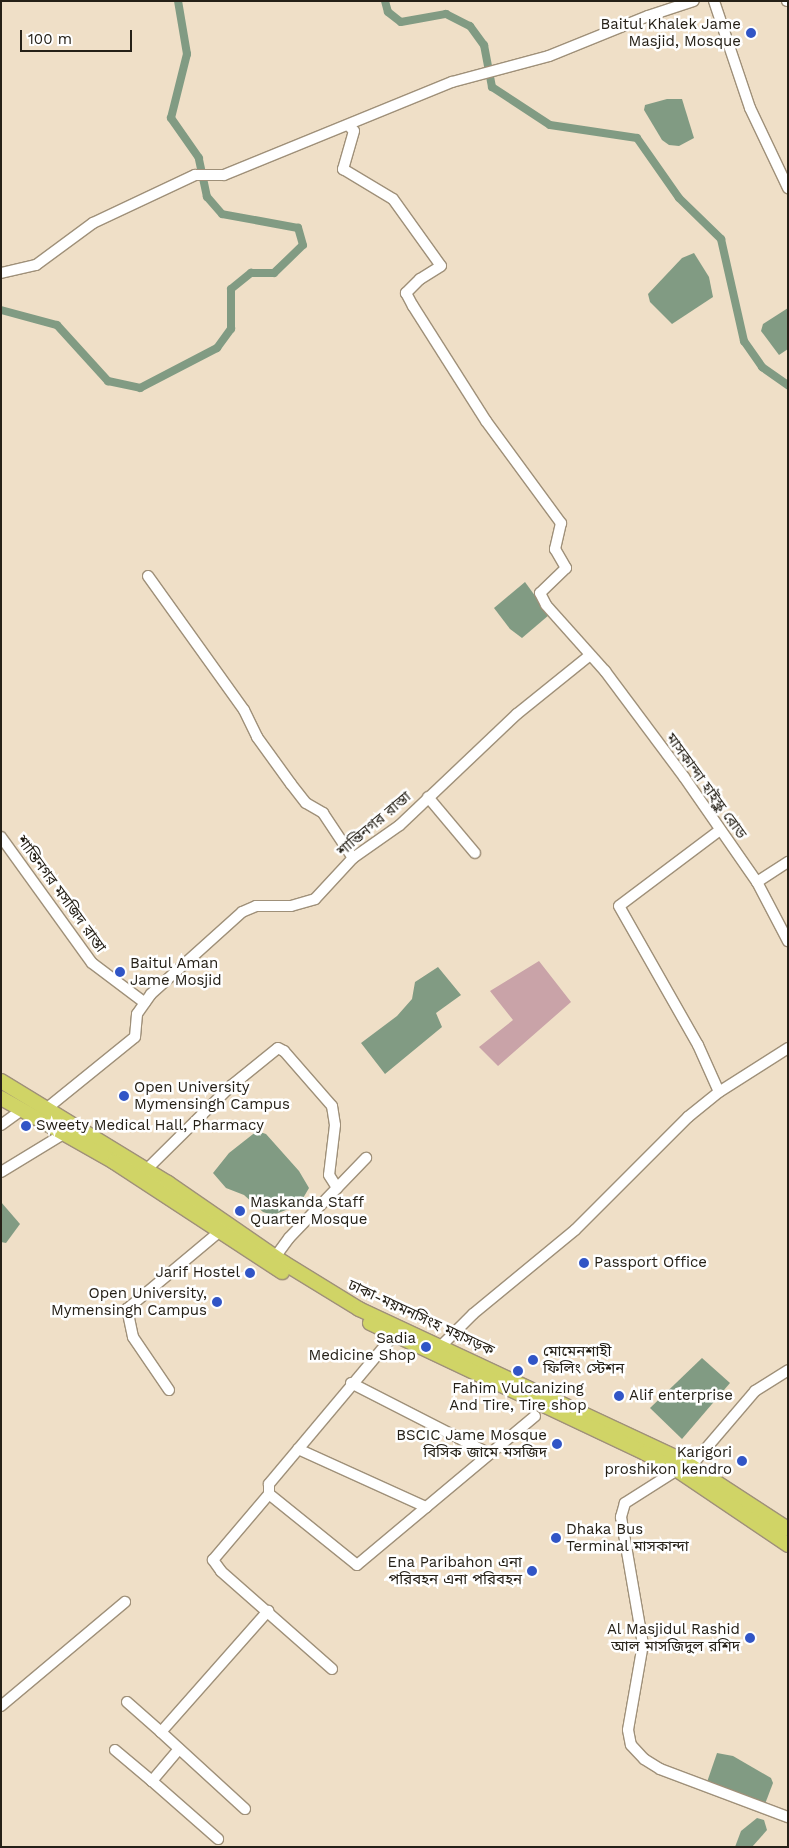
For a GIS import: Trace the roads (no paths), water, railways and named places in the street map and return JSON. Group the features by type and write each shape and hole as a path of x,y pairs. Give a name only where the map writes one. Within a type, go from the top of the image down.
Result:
{"main road":[{"name":"ঢাকা-ময়মনসিংহ মহাসড়ক","path":"1,1081 146,1170 275,1258 359,1309 441,1346 691,1466 788,1529"},
{"name":"ঢাকা-ময়মনসিংহ মহাসড়ক","path":"1,1098 65,1133 254,1256 393,1336 677,1470 788,1546"}],"street":[{"path":"1,273 36,264 93,223 195,175 224,175 452,82 549,56 648,16 694,1"},
{"path":"714,1 750,108 788,188"},
{"name":"মাসকান্দা হাইস্কুল রোড","path":"348,125 354,130 343,169 392,200 441,266 406,292 413,306 491,429 561,523 555,549 566,568 540,594 589,656 605,671 720,830 757,882 788,941"},
{"path":"148,576 247,715 257,737 306,803 322,814 353,858"},
{"name":"শান্তিনগর রাস্তা","path":"46,1109 135,1037 137,1014 145,1003 242,912 256,906 291,906 315,899 353,858 400,825 518,714 589,656"},
{"path":"428,797 475,852"},
{"path":"719,1092 698,1045 619,906 720,830"},
{"name":"শান্তিনগর মসজিদ রাস্তা","path":"1,837 92,963 145,1003"},
{"path":"757,882 788,862"},
{"path":"146,1170 201,1113 278,1048 290,1056 332,1106 335,1125 329,1175 337,1188"},
{"path":"441,1346 473,1314 575,1230 688,1118 719,1092 788,1048"},
{"path":"1,1126 22,1110"},
{"path":"1,1172 65,1133"},
{"path":"275,1258 288,1238 366,1158"},
{"path":"169,1390 134,1337 127,1309 219,1232"},
{"path":"332,1669 268,1611 221,1572 213,1560 269,1494 269,1484 351,1383 393,1336"},
{"path":"691,1466 755,1391 788,1370"},
{"path":"351,1383 490,1454"},
{"path":"269,1494 357,1565 535,1416"},
{"path":"298,1449 426,1508"},
{"path":"677,1470 625,1503 621,1517 643,1644 628,1730 631,1745 644,1759 660,1768 788,1816"},
{"path":"1,1706 125,1602"},
{"path":"161,1732 268,1611"},
{"path":"127,1702 245,1809"},
{"path":"152,1781 179,1749"},
{"path":"115,1750 218,1840"}],"waterway":[{"path":"1,310 57,325 108,381 140,388 217,348 231,329 231,289 251,273 274,273 303,245 298,228 222,214 207,197 199,158 171,118 187,54 178,1"},
{"path":"385,1 388,12 401,22 446,14 470,26 484,45 492,87 550,125 637,138 679,198 721,239 744,341 762,367 788,385"}],"place":[{"name":"Baitul Khalek Jame Masjid, Mosque","path":"751,33"},
{"name":"Baitul Aman Jame Mosjid","path":"120,972"},
{"name":"Open University Mymensingh Campus","path":"124,1096"},
{"name":"Sweety Medical Hall, Pharmacy","path":"26,1126"},
{"name":"Maskanda Staff Quarter Mosque","path":"240,1211"},
{"name":"Passport Office","path":"584,1263"},
{"name":"Jarif Hostel","path":"250,1273"},
{"name":"Open University, Mymensingh Campus","path":"217,1302"},
{"name":"Sadia Medicine Shop","path":"426,1347"},
{"name":"মোমেনশাহী ফিলিং স্টেশন","path":"533,1360"},
{"name":"Fahim Vulcanizing And Tire, Tire shop","path":"518,1371"},
{"name":"Alif enterprise","path":"619,1396"},
{"name":"BSCIC Jame Mosque বিসিক জামে মসজিদ","path":"557,1444"},
{"name":"Karigori proshikon kendro","path":"742,1461"},
{"name":"Dhaka Bus Terminal মাসকান্দা","path":"556,1538"},
{"name":"Ena Paribahon এনা পরিবহন এনা পরিবহন","path":"532,1571"},
{"name":"Al Masjidul Rashid আল মাসজিদুল রশিদ","path":"750,1638"}]}
